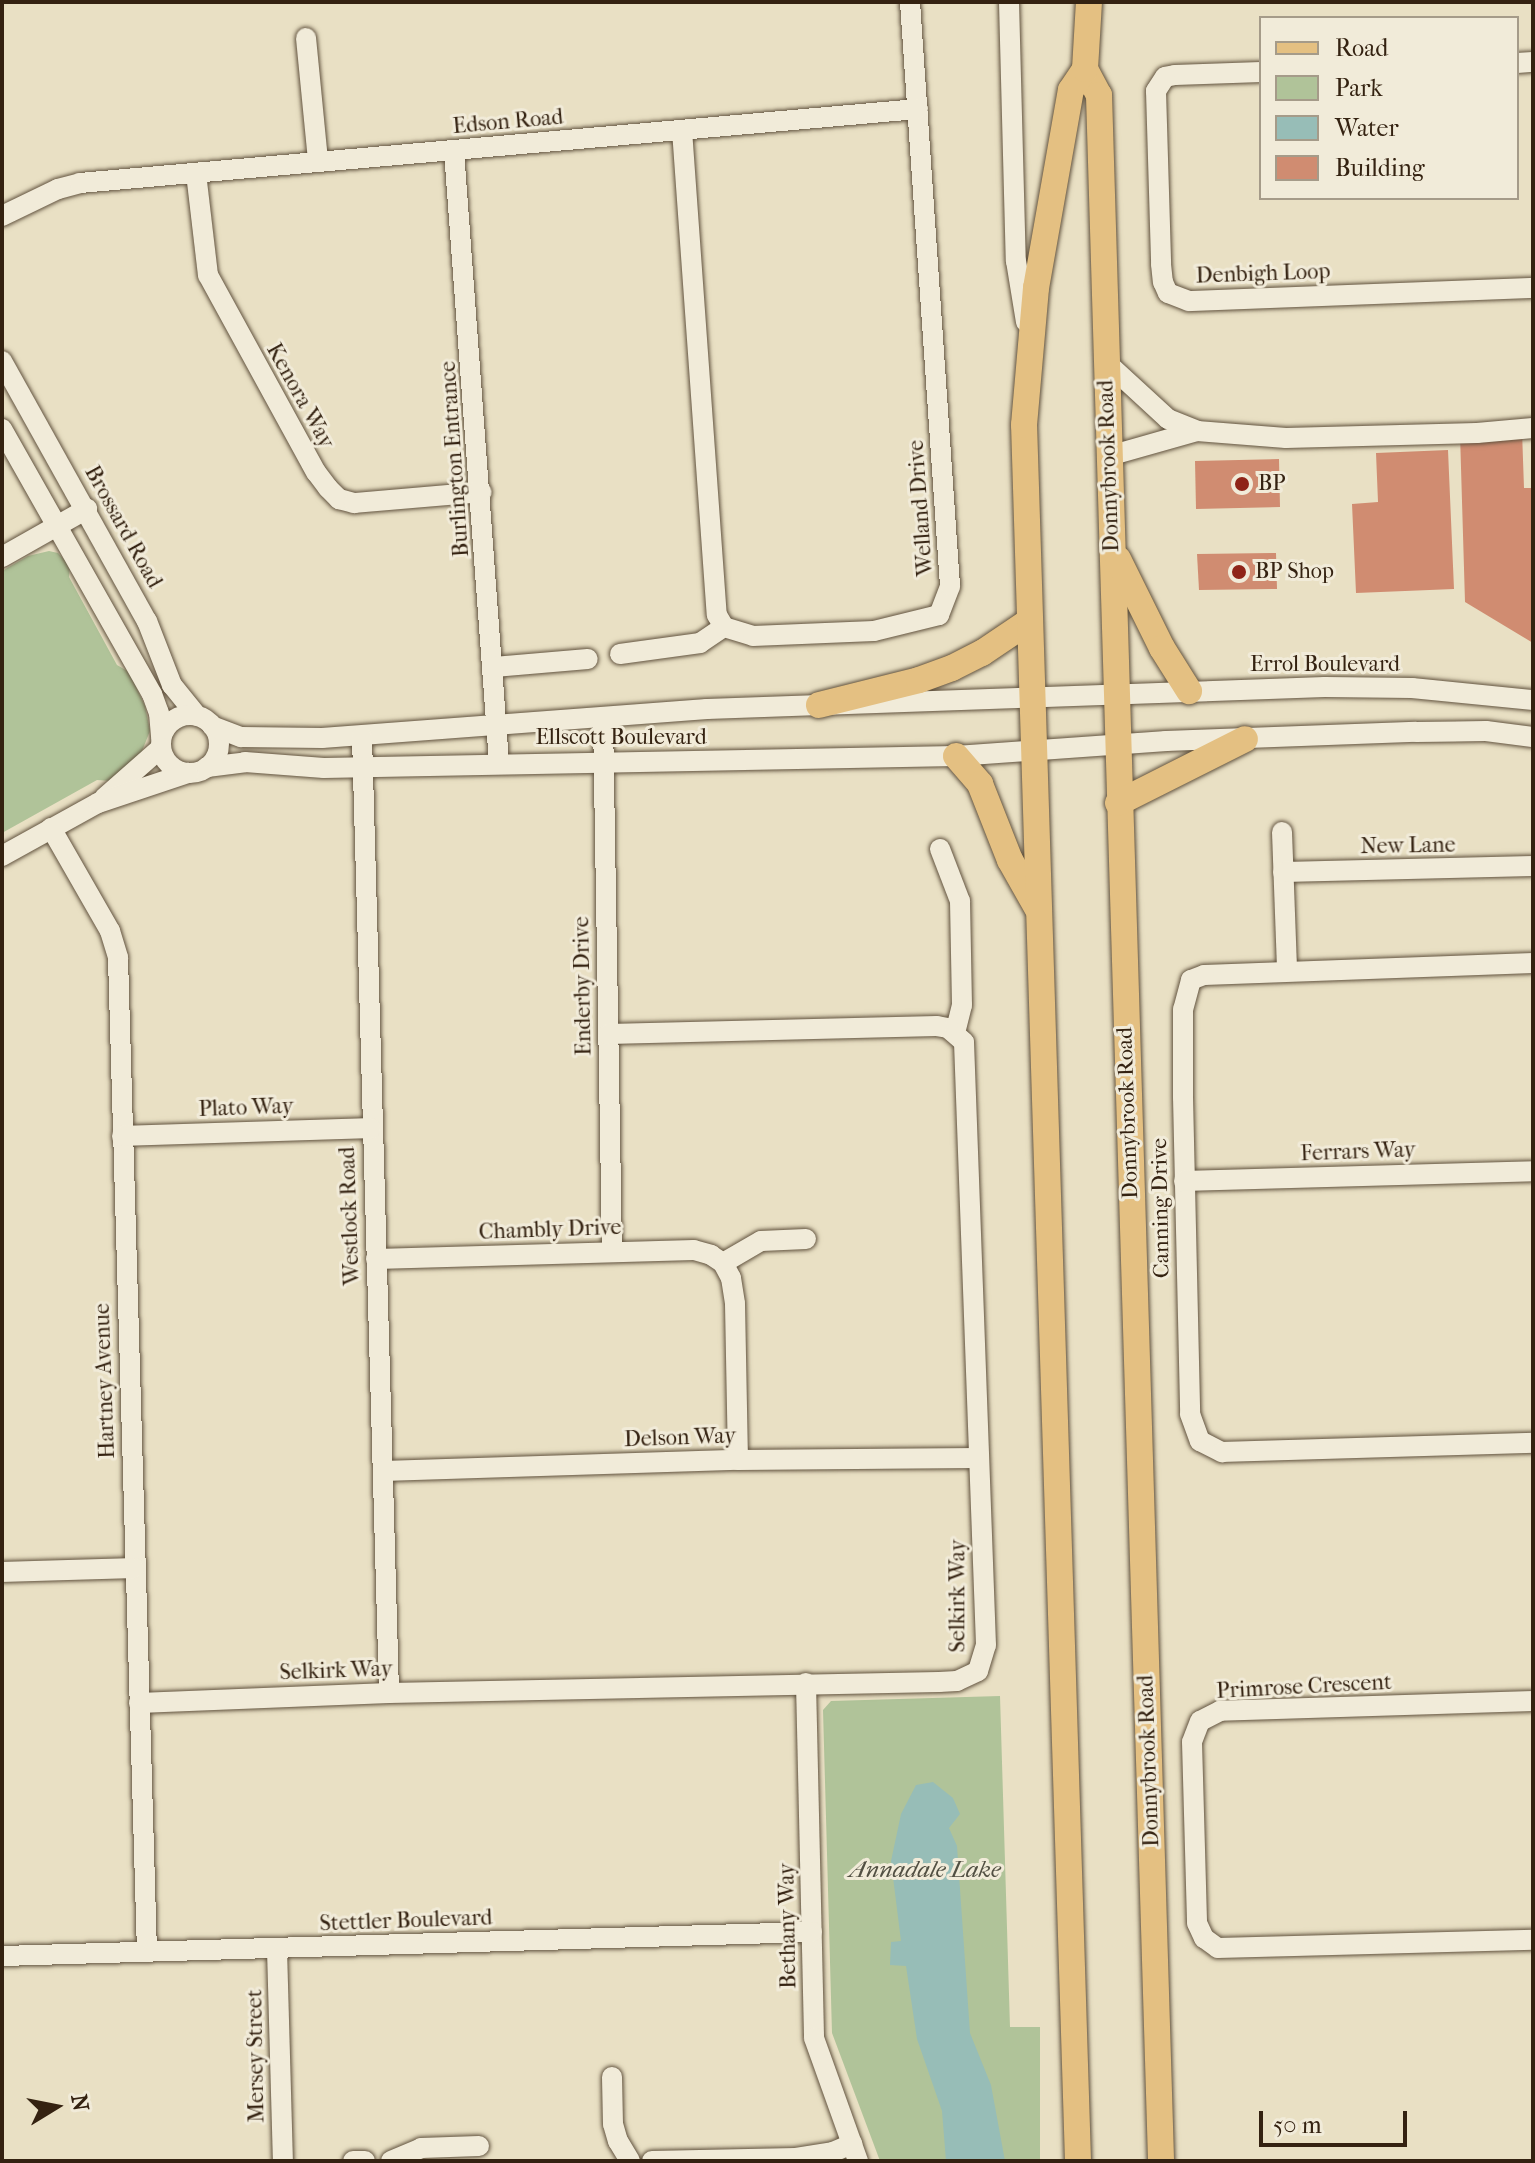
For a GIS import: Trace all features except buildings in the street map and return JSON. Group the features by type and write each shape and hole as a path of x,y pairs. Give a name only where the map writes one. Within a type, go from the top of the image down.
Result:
{"main road":[{"name":"Donnybrook Road","path":"1078,2161 1024,438 1029,346 1041,256 1071,90 1085,69 1089,2"},
{"name":"Donnybrook Road","path":"1085,69 1099,95 1161,2161"},
{"path":"1112,545 1125,578 1189,691"},
{"path":"819,705 952,668 982,653 1028,622"},
{"path":"1118,803 1245,739"},
{"path":"956,756 989,801 1010,860 1039,911"}],"street":[{"path":"910,2 918,109"},
{"name":"Donnybrook Road","path":"1009,2 1016,261 1029,346"},
{"path":"306,38 318,161"},
{"name":"Denbigh Loop","path":"1259,72 1175,75 1165,77 1156,91 1161,264 1168,293 1189,301 1533,288"},
{"name":"Edson Road","path":"2,216 38,197 80,183 918,109"},
{"name":"Welland Drive","path":"724,627 753,636 874,631 927,620 939,615 946,604 950,586 918,109"},
{"path":"620,654 700,643 724,627 714,596 682,130"},
{"name":"Burlington Entrance","path":"454,151 482,492 499,763"},
{"name":"Kenora Way","path":"196,173 208,275 301,446 328,488 339,499 354,503 482,492"},
{"name":"Brossard Road","path":"2,361 147,621 172,685 205,721"},
{"path":"1106,362 1168,419 1197,431 1286,438 1533,428"},
{"path":"2,429 152,694 159,713 161,743 170,765 197,770 217,753 217,735 205,721 187,715 171,722 161,743"},
{"path":"1109,456 1197,431"},
{"path":"2,557 87,509"},
{"path":"494,667 588,659"},
{"name":"Errol Boulevard","path":"1031,698 1189,691 1412,688 1533,700"},
{"name":"Ellscott Boulevard","path":"205,721 241,737 362,737 707,709 1031,698"},
{"name":"Enderby Drive","path":"603,719 612,1252"},
{"path":"1118,745 1472,731 1533,737"},
{"name":"Westlock Road","path":"362,737 389,1693"},
{"name":"Ellscott Boulevard","path":"98,803 161,743"},
{"name":"Ellscott Boulevard","path":"2,856 98,803 197,770 245,762 362,768 603,761 731,763 956,756 1118,745"},
{"name":"Hartney Avenue","path":"51,828 116,945 147,1950"},
{"path":"1282,832 1287,971"},
{"path":"608,1034 937,1026 955,1033 962,1005 960,901 940,849"},
{"name":"New Lane","path":"1283,872 1533,866"},
{"name":"Canning Drive","path":"1533,963 1204,975 1191,980 1183,1009 1190,1414 1200,1441 1222,1452 1533,1443"},
{"name":"Selkirk Way","path":"139,1703 389,1693 939,1682 957,1681 978,1671 986,1645 967,1056 964,1042 955,1033"},
{"name":"Plato Way","path":"122,1136 371,1128"},
{"name":"Ferrars Way","path":"1184,1181 1533,1171"},
{"path":"738,1460 735,1304 731,1278 723,1263 761,1241 806,1239"},
{"name":"Chambly Drive","path":"376,1259 694,1250 723,1263"},
{"name":"Delson Way","path":"383,1471 738,1460 979,1458"},
{"path":"2,1572 134,1568"},
{"name":"Bethany Way","path":"806,1683 814,2038 855,2152"},
{"name":"Primrose Crescent","path":"1533,1701 1220,1711 1200,1721 1192,1742 1197,1923 1204,1938 1218,1948 1533,1940"},
{"name":"Stettler Boulevard","path":"2,1956 812,1932"},
{"name":"Mersey Street","path":"277,1949 283,2161"},
{"path":"612,2077 613,2124 618,2141 630,2161"},
{"path":"391,2161 421,2148 479,2146"},
{"path":"652,2161 796,2158 855,2152"},
{"path":"353,2161 365,2161"}],"green space":[{"path":"49,551 58,553 70,566 69,577 117,665 129,672 145,706 150,731 138,761 111,781 97,780 2,833 2,571 28,556"},
{"path":"1000,1696 1010,2027 1040,2027 1040,2161 880,2161 832,2033 823,1710 831,1701"}],"water":[{"name":"Annadale Lake","path":"933,1782 953,1798 960,1814 949,1828 957,1846 970,2033 991,2085 1005,2161 946,2161 942,2111 917,2039 906,1966 890,1965 891,1942 901,1941 891,1861 901,1814 916,1785"}],"place":[{"name":"BP","path":"1242,484"},
{"name":"BP Shop","path":"1239,572"}]}
